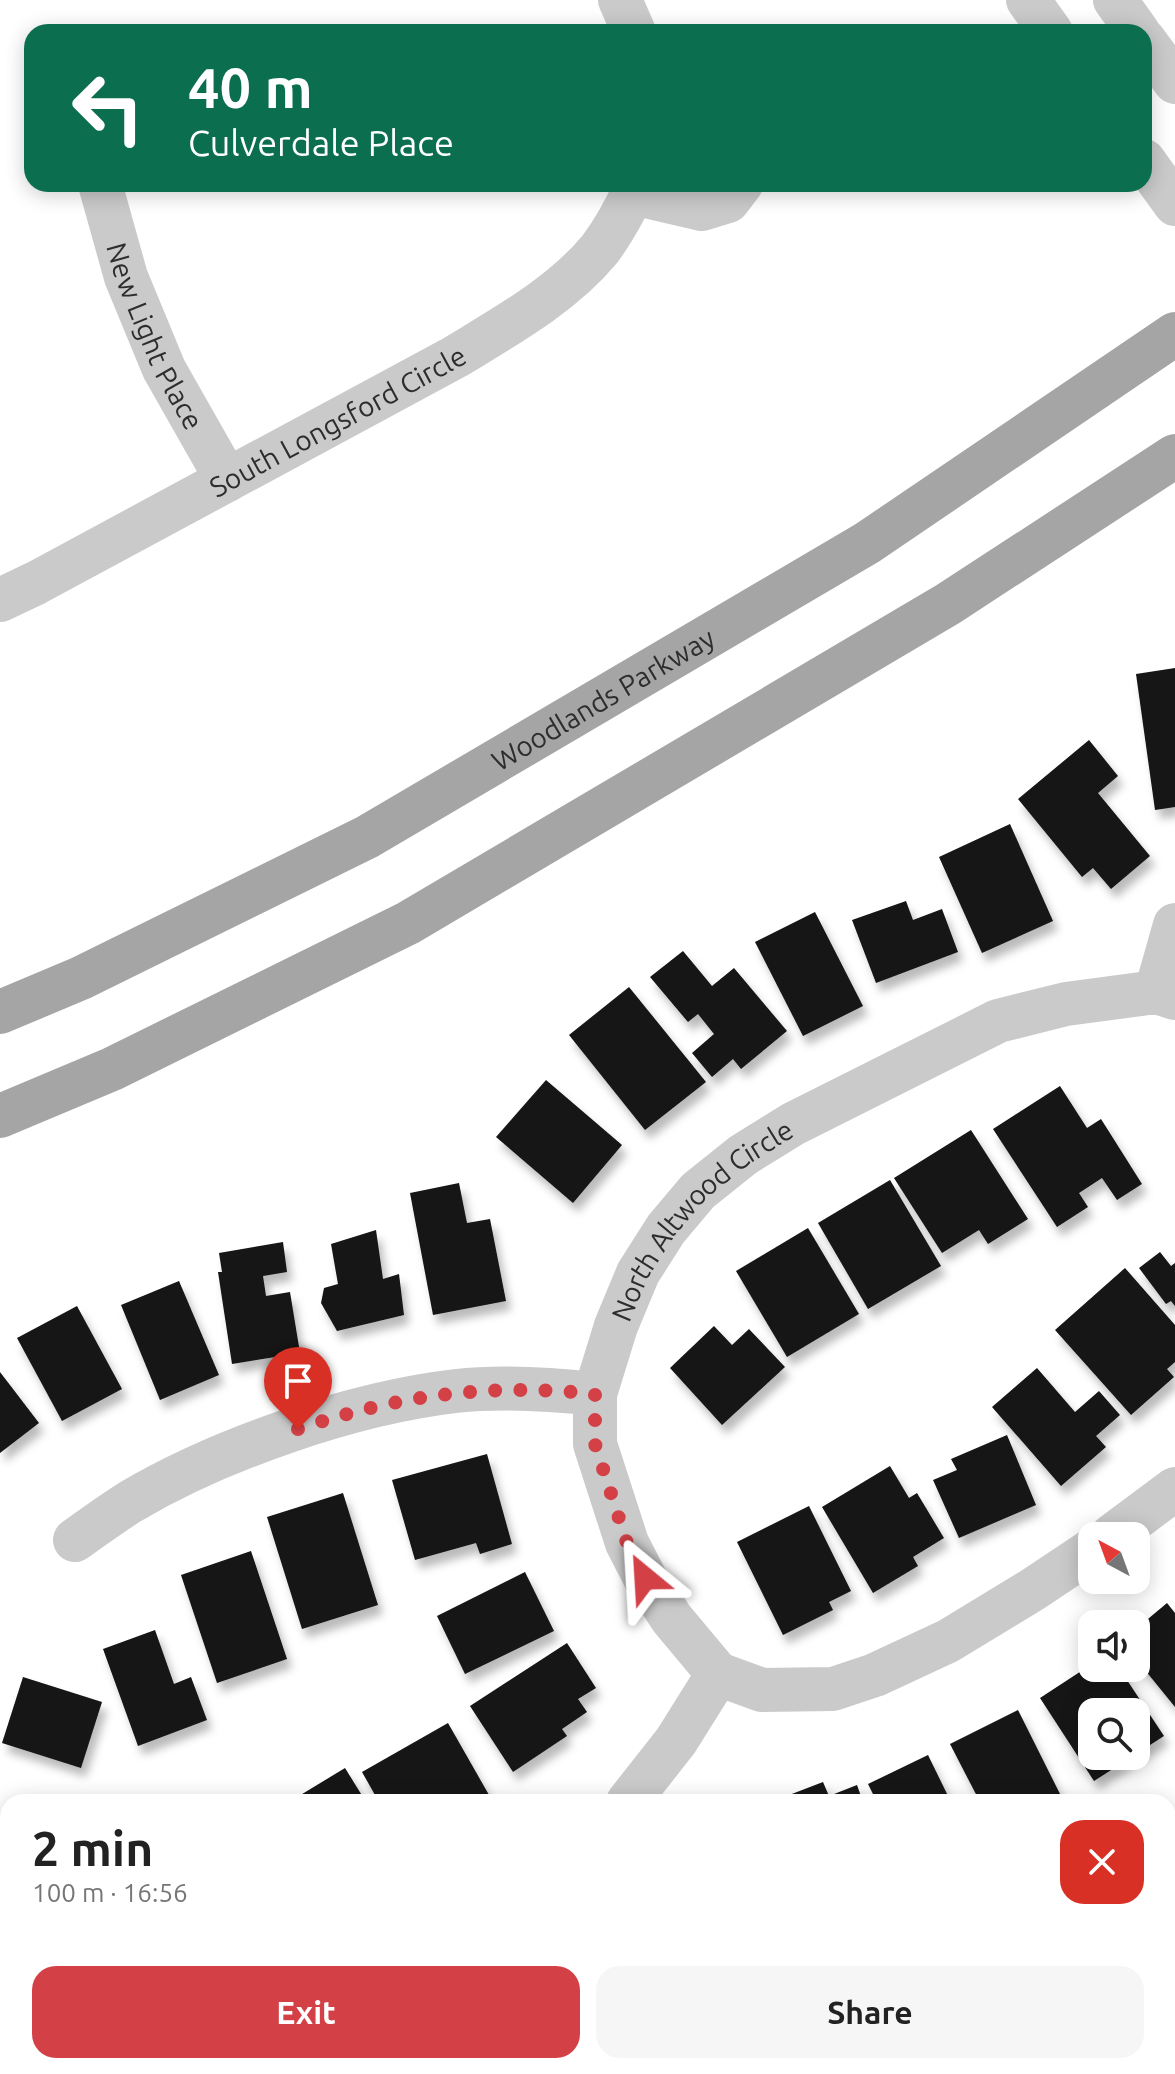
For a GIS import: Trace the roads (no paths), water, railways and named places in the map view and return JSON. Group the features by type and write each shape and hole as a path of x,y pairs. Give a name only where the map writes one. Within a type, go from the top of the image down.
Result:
{"main road":[{"name":"Woodlands Parkway","path":"0,1012 81,978 367,837 867,543 1175,334"},
{"path":"0,1116 112,1069 408,923 948,604 1175,456"}],"street":[{"path":"620,0 630,24"},
{"path":"1028,0 1045,24"},
{"path":"1115,0 1132,24"},
{"path":"1152,51 1175,82"},
{"path":"1152,172 1175,204"},
{"name":"New Light Place","path":"102,192 126,277 164,369 227,480"},
{"name":"South Longsford Circle","path":"0,600 455,357 513,321 568,281 600,249 634,192"},
{"name":"South Longsford Circle","path":"645,192 702,209 728,201 735,192"},
{"name":"North Altwood Circle","path":"718,1674 672,1619 645,1578 627,1543 595,1444 595,1394 616,1326 638,1273 666,1229 698,1191 743,1155 793,1124 998,1021 1066,1004 1166,995 1175,925"},
{"path":"75,1540 130,1503 194,1469 326,1420 394,1402 456,1391 521,1389 595,1394"},
{"path":"1131,1522 1175,1489"},
{"path":"634,1794 676,1741 718,1674 762,1690 833,1689 875,1675 948,1641 1078,1559"}]}
